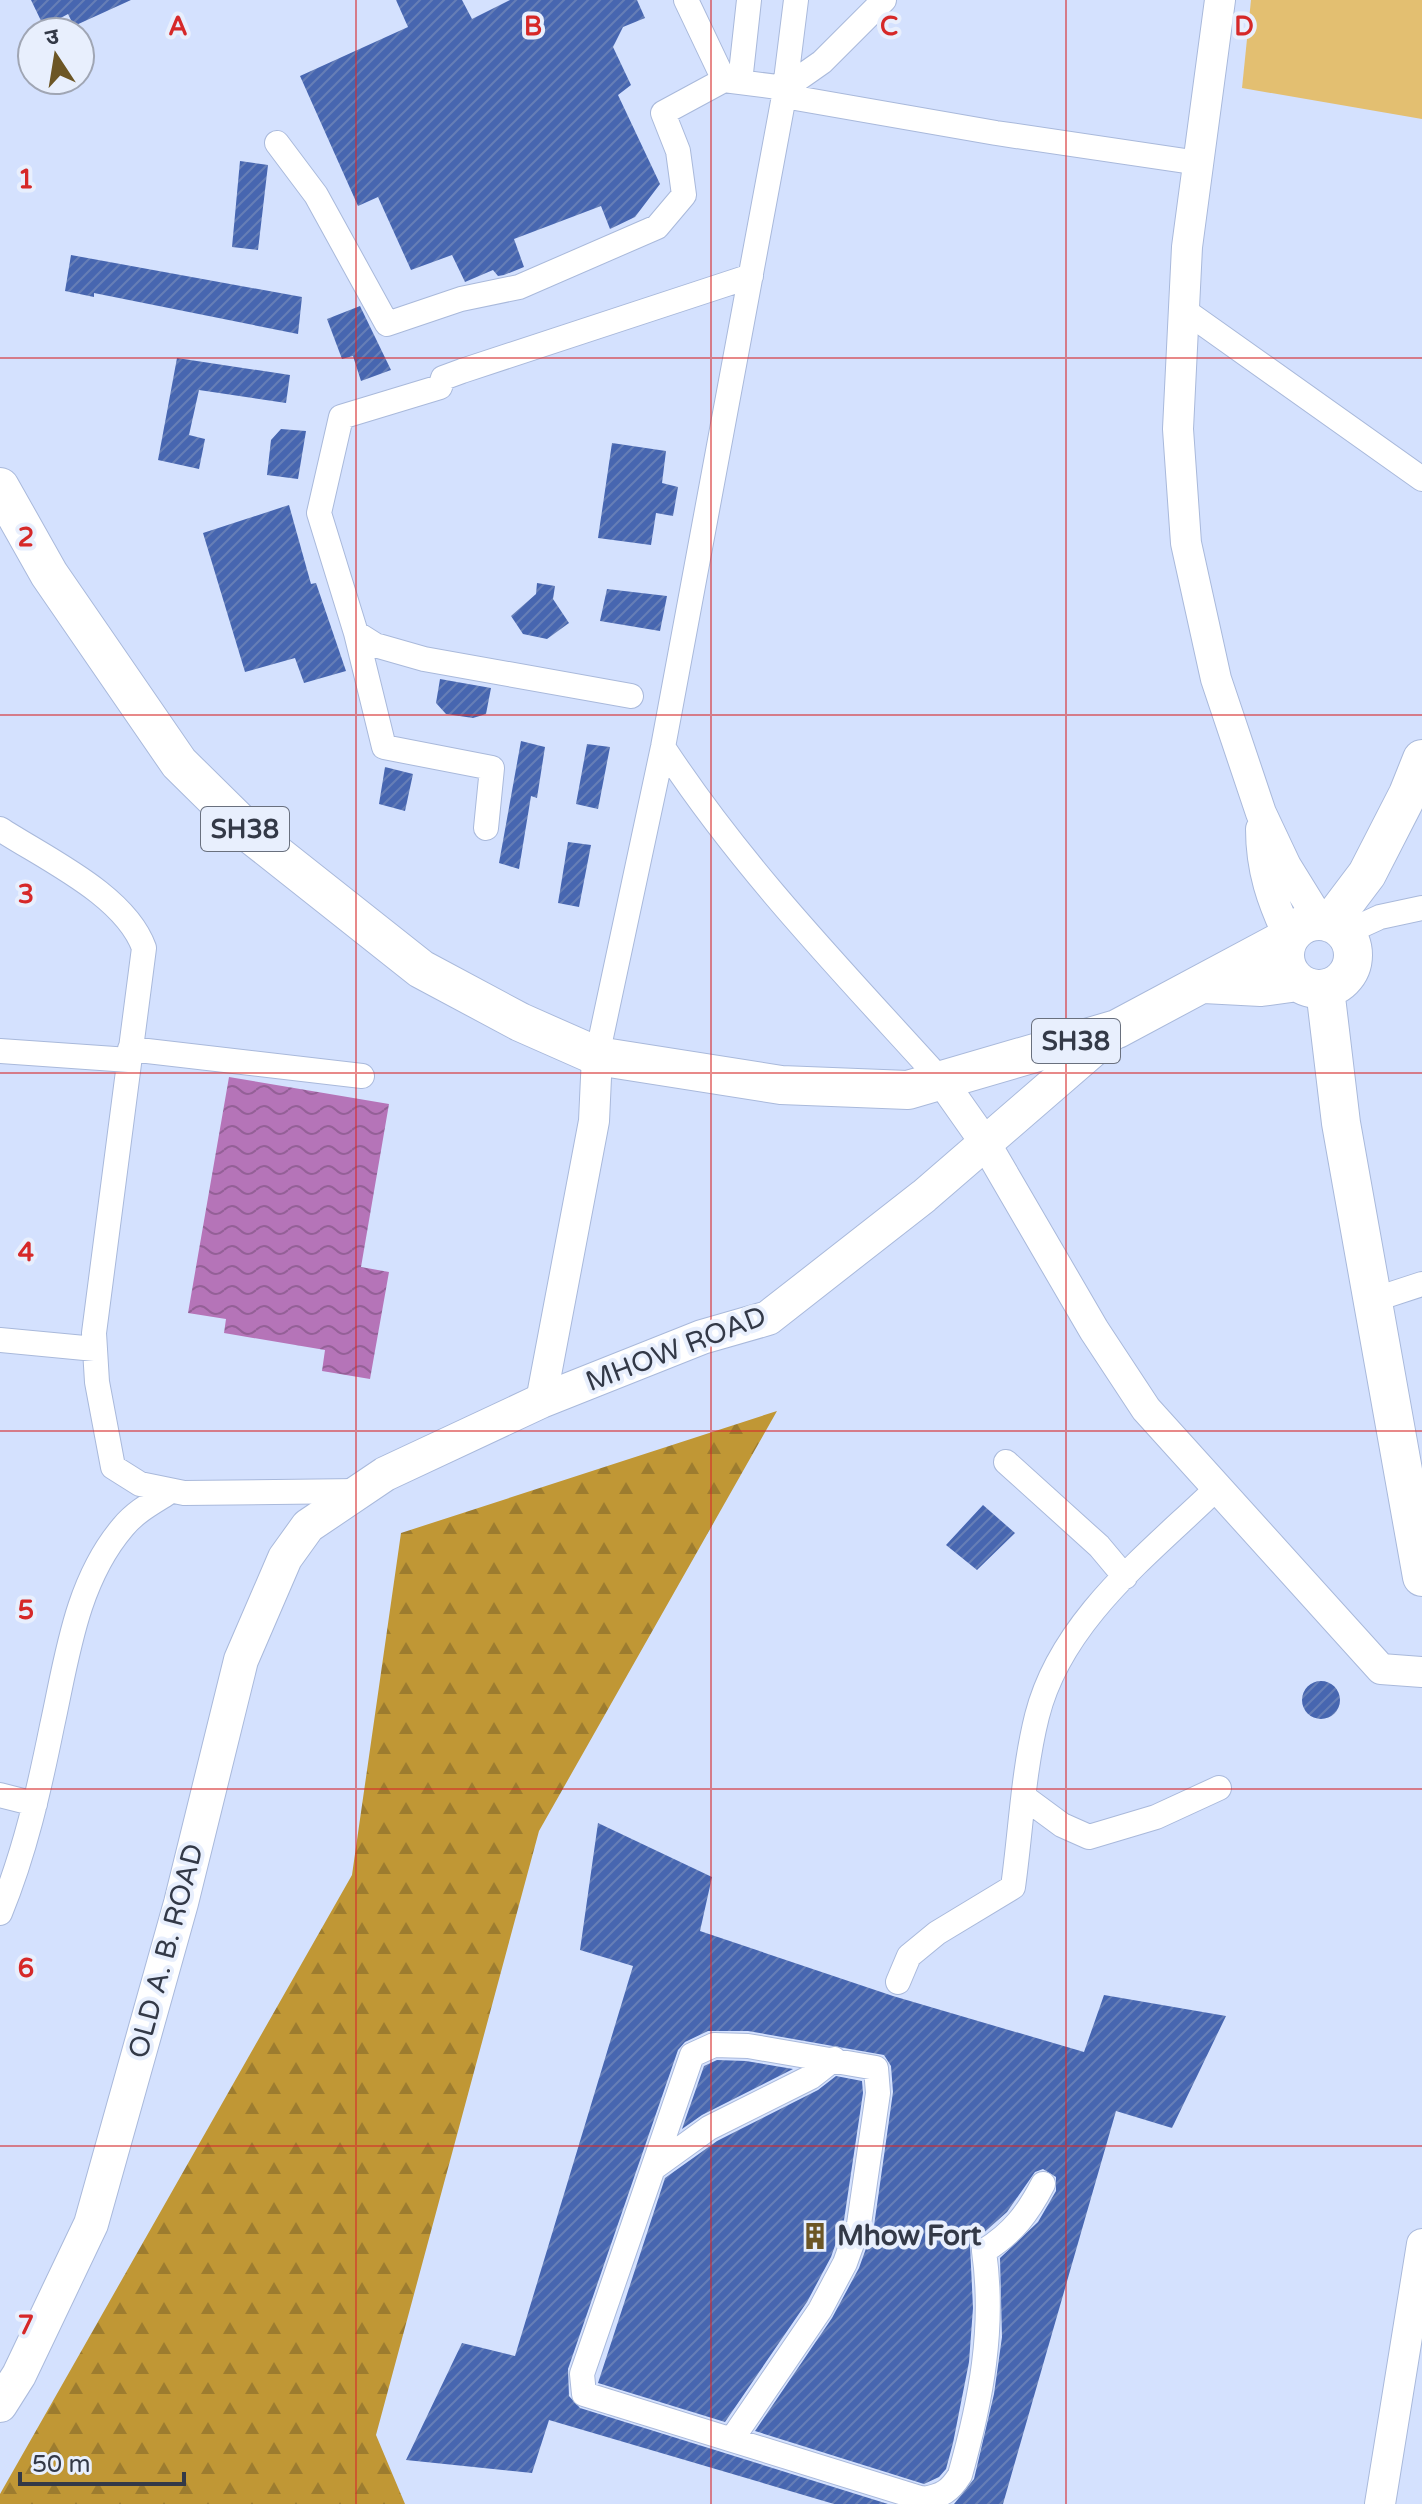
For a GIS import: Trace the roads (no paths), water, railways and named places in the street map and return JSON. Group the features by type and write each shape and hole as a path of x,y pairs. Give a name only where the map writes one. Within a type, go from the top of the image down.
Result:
{"main road":[{"name":"SH38","path":"0,487 49,574 179,763 253,836 421,969 520,1022 597,1056 781,1085 908,1090 1117,1029 1321,929"},
{"path":"1422,759 1367,874 1286,966 1312,986 1341,1123 1422,1577"},
{"path":"1204,984 1312,986 1345,977 1351,967 1351,944 1321,929"},
{"name":"MHOW ROAD","path":"348,1499 385,1474 541,1401 702,1337 768,1318 924,1196 1117,1029"},
{"name":"OLD A. B. ROAD","path":"0,2405 19,2375 91,2224 181,1903 241,1660 285,1558 308,1526 348,1499"}],"street":[{"path":"686,0 732,81"},
{"path":"732,81 749,0"},
{"path":"541,1401 594,1121 597,1056 663,747 785,92 796,0"},
{"path":"785,92 822,62 884,0"},
{"path":"1220,0 1184,310 1178,429 1186,543 1216,679 1261,813 1261,858 1269,894 1321,929 1422,908"},
{"path":"277,143 316,195 387,324 461,299 519,287 657,227 684,195 678,151 663,113 732,81 996,133 1199,163"},
{"path":"486,828 492,768 384,747 356,633 319,513 341,417 440,387 443,378 462,371 751,276"},
{"path":"1184,310 1422,479"},
{"path":"356,633 375,645 424,659 631,696"},
{"path":"663,747 706,813 787,910 941,1080 984,1141 1094,1330 1146,1409 1381,1669 1422,1672"},
{"path":"0,829 112,903 137,928 144,948 96,1304 95,1349 113,1467 140,1484 171,1491 348,1499"},
{"path":"0,1051 130,1055 362,1076"},
{"path":"1373,1300 1422,1284"},
{"path":"0,1340 95,1349"},
{"path":"1006,1462 1099,1546 1125,1577"},
{"path":"898,1982 909,1956 937,1933 1013,1887 1038,1714 1053,1671 1078,1631 1125,1577 1217,1488"},
{"path":"0,1913 17,1870 35,1804 73,1631 87,1587 99,1560 122,1528 137,1512 171,1491"},
{"path":"1024,1797 1062,1825 1089,1837 1156,1817 1219,1788"},
{"path":"0,1795 35,1804"},
{"path":"732,2439 820,2310 845,2263 859,2224 878,2093 876,2068 748,2046 714,2045 692,2055 582,2374 584,2394 923,2499 940,2496 951,2490 960,2475 986,2366 990,2292 984,2251 1003,2239 1027,2215 1043,2184"},
{"path":"655,2167 709,2128 811,2077 834,2059"},
{"path":"1380,2504 1422,2244"}],"water":[{"path":"229,1077 389,1104 361,1267 389,1272 370,1379 322,1371 325,1350 224,1333 226,1319 188,1313"}],"place":[{"name":"Mhow Fort","path":"815,2236"}]}
